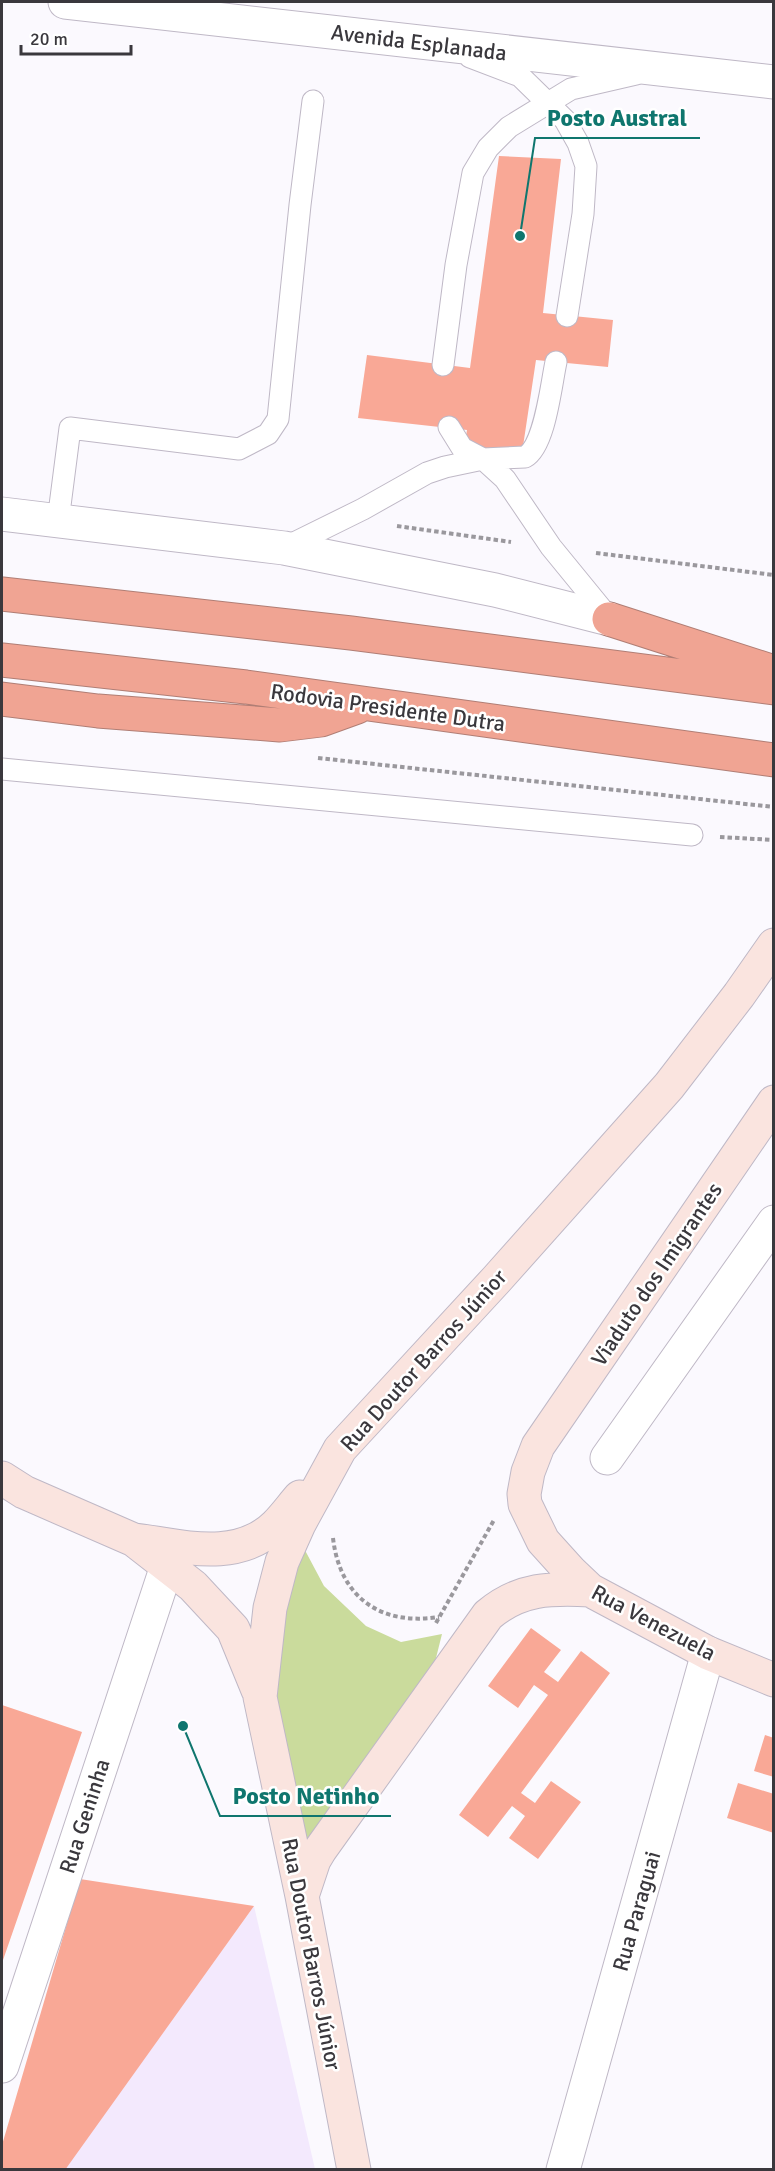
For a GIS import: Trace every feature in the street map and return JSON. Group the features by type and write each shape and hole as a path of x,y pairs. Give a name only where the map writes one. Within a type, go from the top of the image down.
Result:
{"highway":[{"path":"2,594 351,633 774,688"},
{"path":"609,619 774,672"},
{"name":"Rodovia Presidente Dutra","path":"2,660 246,687 774,760"},
{"path":"2,699 98,711 280,725 321,720 365,705"}],"main road":[{"name":"Rua Doutor Barros Júnior","path":"354,2169 302,1896 260,1697 270,1608 282,1562 299,1524 340,1449 496,1280 669,1086 774,945"},
{"name":"Viaduto dos Imigrantes","path":"542,1441 774,1102"},
{"name":"Rua Venezuela","path":"542,1441 532,1460 525,1485 525,1504 528,1514 548,1548 590,1590 708,1653 774,1680"},
{"path":"134,1540 218,1550 255,1539 276,1525 340,1449"},
{"path":"9,1485 134,1540 194,1586 233,1629 260,1697"},
{"path":"302,1896 314,1860 320,1850 488,1615 508,1601 532,1592 557,1588 590,1590"}],"street":[{"name":"Avenida Esplanada","path":"65,2 774,82"},
{"path":"2,514 284,548 495,590 609,619"},
{"path":"607,1458 774,1222"},
{"name":"Rua Geninha","path":"2,2066 167,1566"},
{"name":"Rua Paraguai","path":"563,2169 708,1653"}],"lane":[{"path":"433,44 520,76 565,120 578,143 586,166 583,214 567,316"},
{"path":"443,364 456,265 473,173 488,148 509,127 571,88 658,69"},
{"path":"58,521 70,428 239,449 268,434 278,419 313,101"},
{"path":"284,548 444,466 483,459 525,458 531,454 540,434 556,362"},
{"path":"449,428 462,447 483,459 505,479 551,548 609,619"},
{"path":"2,770 692,835"}],"path":[{"path":"318,758 774,807"},
{"path":"692,835 774,840"},
{"path":"332,1530 338,1558 347,1580 369,1605 400,1618 423,1619 448,1614"}],"shaded area":[{"path":"254,1906 315,2169 65,2169"}],"green space":[{"path":"299,1539 324,1586 366,1626 401,1642 442,1634 433,1670 300,1850 269,1680"}],"building":[{"path":"499,156 561,159 543,313 613,320 608,367 536,360 522,453 464,448 467,430 358,418 367,355 470,368"},
{"path":"531,1628 561,1650 544,1672 558,1682 581,1651 610,1673 521,1793 535,1803 551,1781 581,1802 538,1859 509,1838 525,1816 512,1806 488,1837 459,1815 548,1695 534,1685 518,1708 488,1686"},
{"path":"2,1705 82,1732 2,1963"},
{"path":"765,1735 774,1738 774,1777 754,1771"},
{"path":"738,1783 774,1794 774,1833 727,1818"},
{"path":"80,1879 254,1906 65,2170 2,2170 2,2145"}],"place":[{"name":"Posto Austral","path":"520,236"},
{"name":"Posto Netinho","path":"183,1726"}]}
